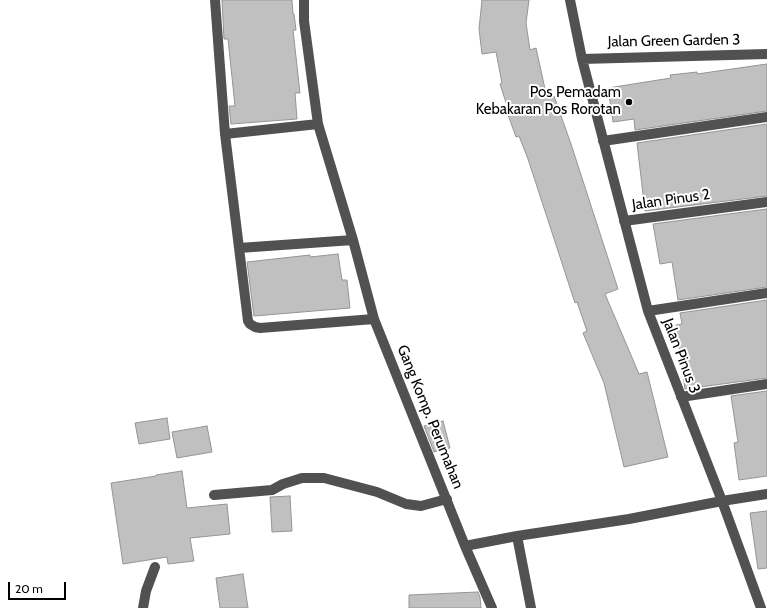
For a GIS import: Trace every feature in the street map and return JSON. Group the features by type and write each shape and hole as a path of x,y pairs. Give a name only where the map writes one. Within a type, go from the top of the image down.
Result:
{"street":[{"path":"215,0 225,134 248,321 255,327 374,319"},
{"name":"Gang Komp. Perumahan","path":"304,0 304,21 318,124 353,240 374,319 492,608"},
{"path":"570,0 582,59 624,222"},
{"name":"Jalan Green Garden 3","path":"582,59 767,54"},
{"path":"603,141 767,117"},
{"path":"225,134 318,124"},
{"name":"Jalan Pinus 2","path":"648,311 624,222 767,202"},
{"path":"239,248 353,240"},
{"name":"Jalan Pinus 3","path":"761,608 722,501 648,311 767,293"},
{"path":"682,397 767,384"},
{"path":"214,495 272,490 283,484 302,478 324,478 377,492 406,504 421,506 447,499"},
{"path":"466,546 767,494"},
{"path":"517,536 531,608"},
{"path":"143,608 148,586 155,567"}],"building":[{"path":"222,0 292,0 296,30 293,30 300,93 295,93 297,119 231,124 229,106 235,106 228,39 224,39"},
{"path":"482,0 529,0 526,23 530,50 536,48 547,98 554,96 571,144 618,289 605,294 639,374 647,372 668,457 624,467 604,383 583,333 587,331 577,302 575,303 528,159 519,136 516,137 507,112 509,112 500,84 502,83 496,52 482,54 479,29"},
{"path":"767,64 767,111 635,130 634,119 613,122 608,88 671,78 670,75 697,72 697,74"},
{"path":"767,124 767,196 645,211 637,143"},
{"path":"767,209 767,287 678,300 672,262 660,264 653,224"},
{"path":"338,254 342,280 347,280 350,308 254,316 247,262 310,255 310,257"},
{"path":"767,300 767,378 685,389 676,325 682,324 680,313"},
{"path":"767,391 767,476 739,480 734,443 738,442 731,396"},
{"path":"167,418 170,439 139,444 135,423"},
{"path":"443,421 450,448 434,452 424,426"},
{"path":"207,426 212,452 177,458 172,432"},
{"path":"182,471 187,508 227,504 230,534 190,538 194,561 168,564 167,557 123,564 111,483"},
{"path":"290,496 292,531 272,532 270,497"},
{"path":"767,511 767,568 758,569 750,513"},
{"path":"243,574 248,608 220,608 216,578"},
{"path":"478,592 481,608 409,608 409,595"}],"place":[{"name":"Pos Pemadam Kebakaran Pos Rorotan","path":"629,102"}]}
